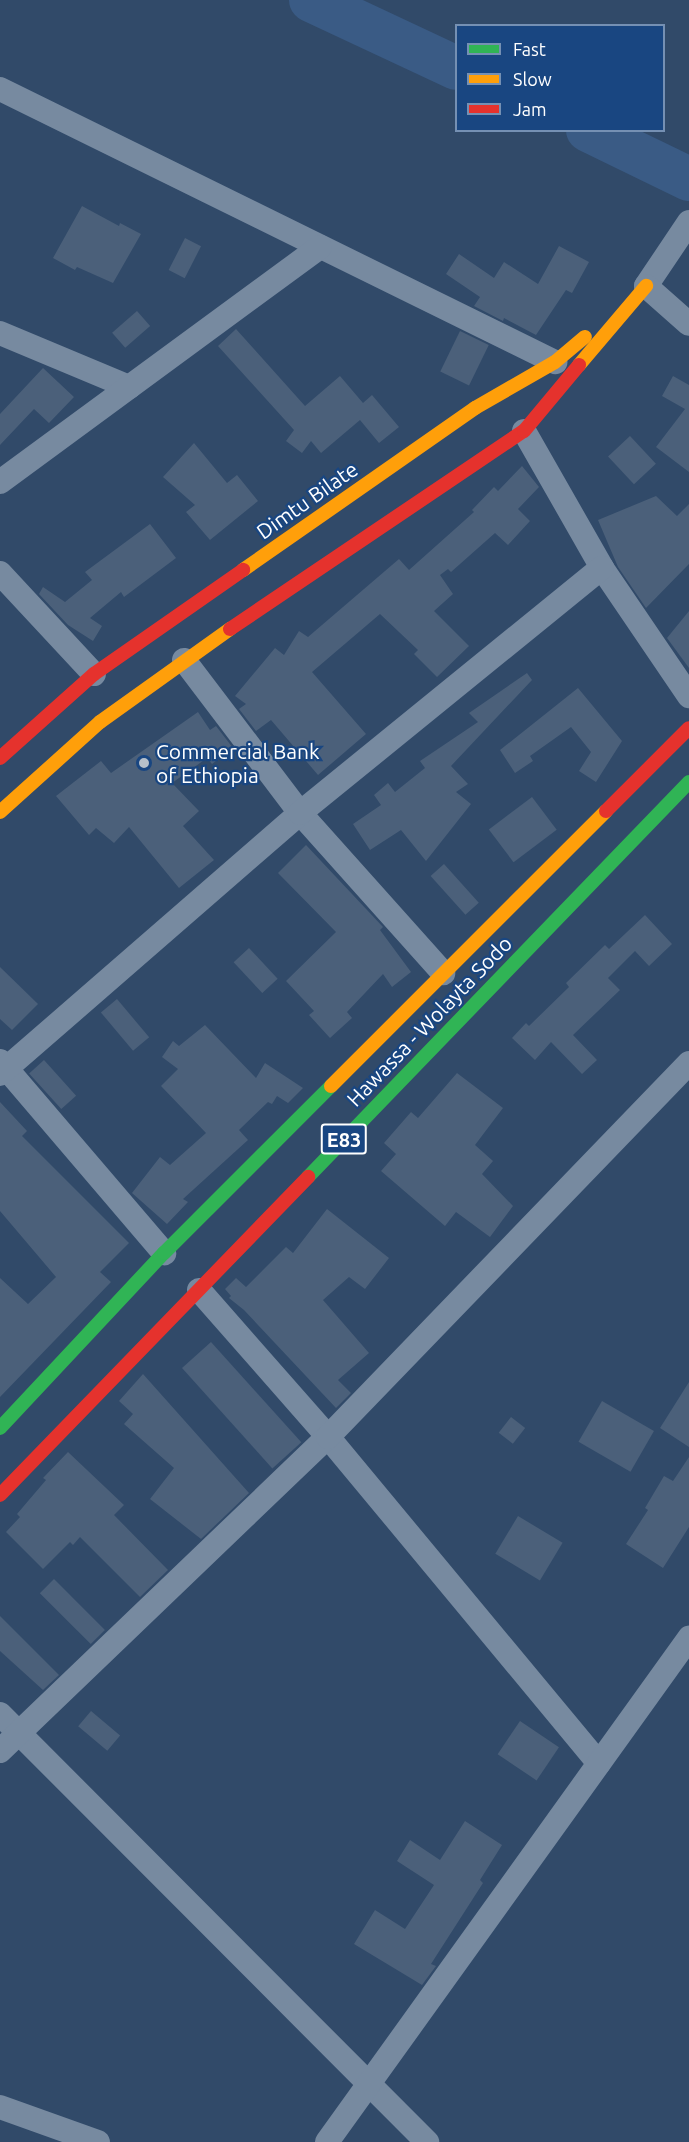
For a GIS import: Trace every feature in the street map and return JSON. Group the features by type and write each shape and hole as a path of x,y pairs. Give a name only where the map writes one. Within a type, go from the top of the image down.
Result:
{"main road":[{"name":"Dimtu Bilate","path":"0,758 94,674 475,408 555,362 646,286"},
{"path":"0,812 100,722 184,660 524,431 646,286"},
{"name":"Hawassa - Wolayta Sodo","path":"0,1428 447,977 689,728"},
{"name":"Hawassa - Wolayta Sodo","path":"0,1495 195,1286 469,1002 689,782"}],"street":[{"path":"0,89 555,362"},
{"path":"689,222 646,286 689,324"},
{"path":"0,482 320,246"},
{"path":"0,333 129,387"},
{"path":"524,431 602,568 689,696"},
{"path":"168,1256 2,1067 300,813 602,568"},
{"path":"0,573 94,674"},
{"path":"184,660 300,813 447,977"},
{"path":"0,1751 328,1437 689,1063"},
{"path":"195,1286 328,1437 599,1763"},
{"path":"327,2142 689,1638"},
{"path":"0,1714 427,2142"},
{"path":"0,2107 98,2142"}],"building":[{"path":"82,206 119,226 120,223 141,234 113,283 77,267 75,270 53,258"},
{"path":"185,238 201,246 185,278 169,270"},
{"path":"559,246 589,262 572,293 566,290 536,335 504,318 503,321 474,306 480,297 446,274 459,254 494,278 504,262 538,284"},
{"path":"137,311 150,326 125,348 112,333"},
{"path":"236,329 305,406 340,376 363,403 372,395 399,427 379,443 360,420 321,453 311,441 302,453 286,441 294,430 218,346"},
{"path":"460,331 489,345 469,385 440,371"},
{"path":"43,368 74,397 49,423 34,409 0,445 0,414"},
{"path":"673,376 689,385 689,472 656,447 685,409 662,396"},
{"path":"630,436 656,464 634,484 608,456"},
{"path":"194,443 227,483 237,475 258,501 210,540 186,512 195,505 163,477"},
{"path":"522,466 539,487 518,509 530,521 508,545 495,533 451,572 448,569 440,575 453,594 434,611 469,646 437,677 414,654 418,650 380,614 312,672 366,734 318,775 271,720 256,731 239,709 246,704 235,696 275,648 284,655 299,631 308,637 399,559 409,570 474,512 472,510 494,487 498,491"},
{"path":"656,496 677,516 689,504 689,564 646,608 618,567 598,520"},
{"path":"150,524 176,558 124,597 121,592 90,618 102,626 93,641 68,625 39,594 43,587 65,602 92,580 85,572"},
{"path":"689,611 689,668 667,638"},
{"path":"527,673 532,680 451,766 468,784 456,792 471,804 426,861 401,830 370,850 353,824 381,805 374,795 388,783 395,792 425,768 420,761 478,722 469,713"},
{"path":"578,688 622,741 596,782 579,771 591,752 571,727 530,756 533,761 515,773 500,750"},
{"path":"198,712 210,730 216,726 233,748 212,764 207,758 172,783 199,811 183,826 214,860 179,888 129,827 114,843 96,828 89,835 56,796 101,761 111,773"},
{"path":"532,797 557,830 514,862 489,829"},
{"path":"306,845 383,927 380,930 411,972 392,987 383,974 347,1012 352,1018 330,1038 309,1015 314,1011 286,981 336,932 278,873"},
{"path":"444,864 479,903 465,915 431,876"},
{"path":"645,915 672,944 649,966 635,951 608,978 620,990 573,1035 597,1060 582,1074 551,1042 535,1060 512,1038 526,1023 529,1026 569,987 566,983 605,945 609,949"},
{"path":"249,948 278,979 262,993 234,962"},
{"path":"0,967 38,1004 12,1030 0,1019"},
{"path":"117,999 149,1037 133,1051 101,1012"},
{"path":"205,1025 256,1078 265,1063 303,1088 288,1103 277,1096 272,1104 268,1102 239,1130 248,1140 183,1199 188,1202 167,1224 132,1193 160,1157 170,1165 206,1133 161,1086 178,1069 162,1057 173,1041 179,1046"},
{"path":"44,1060 76,1096 61,1109 29,1073"},
{"path":"457,1073 503,1108 475,1145 493,1161 482,1174 513,1206 490,1237 456,1212 445,1226 381,1171 396,1154 384,1143 411,1112 418,1118"},
{"path":"0,1102 27,1131 22,1136 129,1243 100,1272 111,1282 0,1397 0,1278 28,1304 56,1277 0,1211"},
{"path":"327,1209 389,1258 365,1289 349,1277 323,1300 369,1353 338,1380 351,1393 336,1408 244,1310 229,1298 231,1296 225,1289 236,1278 246,1287 286,1247 293,1253"},
{"path":"211,1342 301,1442 272,1468 182,1368"},
{"path":"143,1374 249,1493 201,1539 150,1499 174,1468 124,1424 133,1414 119,1401"},
{"path":"689,1382 689,1447 660,1428"},
{"path":"602,1401 654,1431 630,1472 578,1442"},
{"path":"511,1417 525,1428 513,1444 499,1433"},
{"path":"68,1452 124,1505 114,1515 168,1570 140,1597 80,1537 73,1545 70,1542 43,1569 6,1532 20,1517 17,1514 46,1480 43,1478"},
{"path":"689,1457 689,1527 663,1568 626,1544 648,1510 645,1508 664,1476 673,1481"},
{"path":"518,1516 563,1543 540,1580 495,1554"},
{"path":"54,1579 105,1630 91,1644 40,1593"},
{"path":"0,1616 59,1675 43,1690 0,1651"},
{"path":"91,1711 120,1735 107,1751 78,1726"},
{"path":"520,1721 559,1747 537,1780 498,1754"},
{"path":"465,1821 502,1845 480,1880 483,1883 431,1964 436,1966 422,1985 354,1944 375,1910 405,1929 434,1885 397,1861 410,1840 440,1860"}],"waterway":[{"path":"311,0 455,68"},
{"path":"592,132 689,179"}],"traffic: fast":[{"path":"308,1177 689,782"},
{"path":"0,1428 164,1253 331,1086"}],"traffic: slow":[{"path":"579,365 646,286"},
{"path":"243,570 475,408 555,362 585,337"},
{"path":"0,812 100,722 230,629"},
{"path":"331,1086 606,811"}],"traffic: jam":[{"path":"230,629 524,431 579,365"},
{"path":"0,758 94,674 243,570"},
{"path":"606,811 689,728"},
{"path":"0,1495 308,1177"}],"place":[{"name":"Commercial Bank of Ethiopia","path":"144,763"}]}
